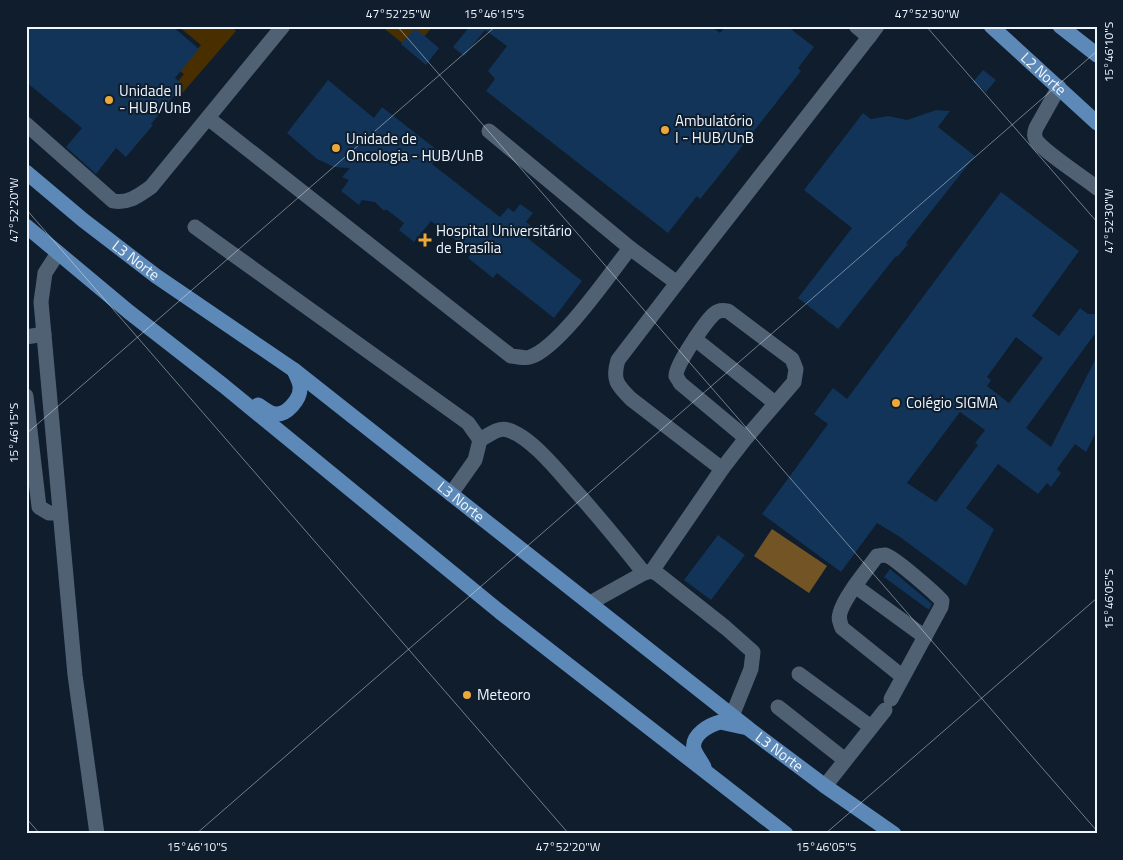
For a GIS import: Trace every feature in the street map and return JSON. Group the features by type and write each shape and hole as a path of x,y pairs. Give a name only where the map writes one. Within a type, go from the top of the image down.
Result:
{"main road":[{"name":"L2 Norte","path":"991,26 1060,87 1097,123"},
{"path":"1060,26 1097,55"},
{"name":"L3 Norte","path":"26,172 83,220 156,276 294,370 732,716 825,786 894,834"},
{"path":"26,226 500,612 786,834"},
{"path":"224,386 273,414 281,414 293,404 300,391 300,384 294,370"},
{"path":"708,773 694,750 697,738 704,730 720,722 749,729"}],"street":[{"path":"26,124 113,201 129,201 151,187 283,26"},
{"path":"722,469 631,399 620,388 614,373 618,360 873,32 856,26"},
{"path":"1060,87 1034,132 1036,139 1056,157 1097,188"},
{"path":"208,118 510,356 529,358 551,344 578,315 630,248"},
{"path":"489,131 630,248 677,283"},
{"path":"195,227 468,423 480,440"},
{"path":"58,253 45,273 41,302 76,675 97,834"},
{"path":"590,603 648,572 722,469 794,382 796,369 792,359 728,311 722,310 714,314 695,339 683,358 676,377 680,383 746,438"},
{"path":"26,337 44,334"},
{"path":"695,339 775,403"},
{"path":"26,396 39,507 49,513 60,513"},
{"path":"450,494 474,460 480,440 497,430 507,430 515,434 542,453 648,572 659,574 753,652 751,669 732,716"},
{"path":"825,786 888,704 903,677 925,637 941,607 942,601 939,597 891,557 884,554 877,556 855,586 840,612 839,620 842,628 903,677"},
{"path":"855,586 925,637"},
{"path":"798,674 871,727"},
{"path":"778,707 845,760"}],"shaded area":[{"path":"178,26 231,26 236,31 179,97 171,90 184,74 180,71 201,45"},
{"path":"381,26 433,26 412,51"},
{"path":"772,529 827,566 809,593 754,556"}],"building":[{"name":"Unidade II - HUB/UnB","path":"26,26 172,26 199,49 175,78 183,85 151,124 153,125 126,157 116,148 96,174 66,147 82,128 26,82"},
{"name":"Ambulatório I - HUB/UnB","path":"470,26 711,26 720,33 726,26 787,26 814,47 798,68 801,71 714,182 700,199 697,196 668,233 486,91 495,79 488,71 507,46 485,30 464,56 453,47"},
{"path":"415,28 439,48 426,65 401,44"},
{"path":"983,70 996,80 986,92 973,82"},
{"path":"328,80 374,118 382,107 441,153 432,164 500,217 508,208 514,212 520,204 533,213 526,222 533,227 525,236 582,281 554,318 497,273 493,278 468,258 472,253 431,221 414,242 399,230 404,223 387,210 383,210 375,202 362,200 359,205 341,191 349,180 342,177 350,168 334,167 317,159 287,133"},
{"path":"936,110 950,111 938,127 975,156 906,243 908,244 896,256 838,329 798,298 852,228 804,190 863,113 871,119 888,116 907,120"},
{"path":"1001,192 1079,251 1032,316 1059,336 1080,308 1088,314 1097,314 1097,331 1026,428 1051,447 1097,356 1097,430 1086,452 1075,444 1057,469 1061,473 1051,487 1047,483 1038,494 998,464 966,508 994,529 966,586 900,537 877,523 841,572 762,514 828,424 814,414 833,388 847,399","holes":["1016,337 1043,358 1009,403 987,386 991,380 987,377","960,412 985,430 975,443 978,445 936,502 907,483"]},
{"path":"718,535 745,555 711,600 684,580"},
{"path":"890,569 932,604 929,610 884,577"}],"place":[{"name":"Unidade II - HUB/UnB","path":"109,100"},
{"name":"Ambulatório I - HUB/UnB","path":"665,130"},
{"name":"Unidade de Oncologia - HUB/UnB","path":"336,148"},
{"name":"Hospital Universitário de Brasília","path":"425,240"},
{"name":"Colégio SIGMA","path":"896,403"},
{"name":"Meteoro","path":"467,695"}]}
